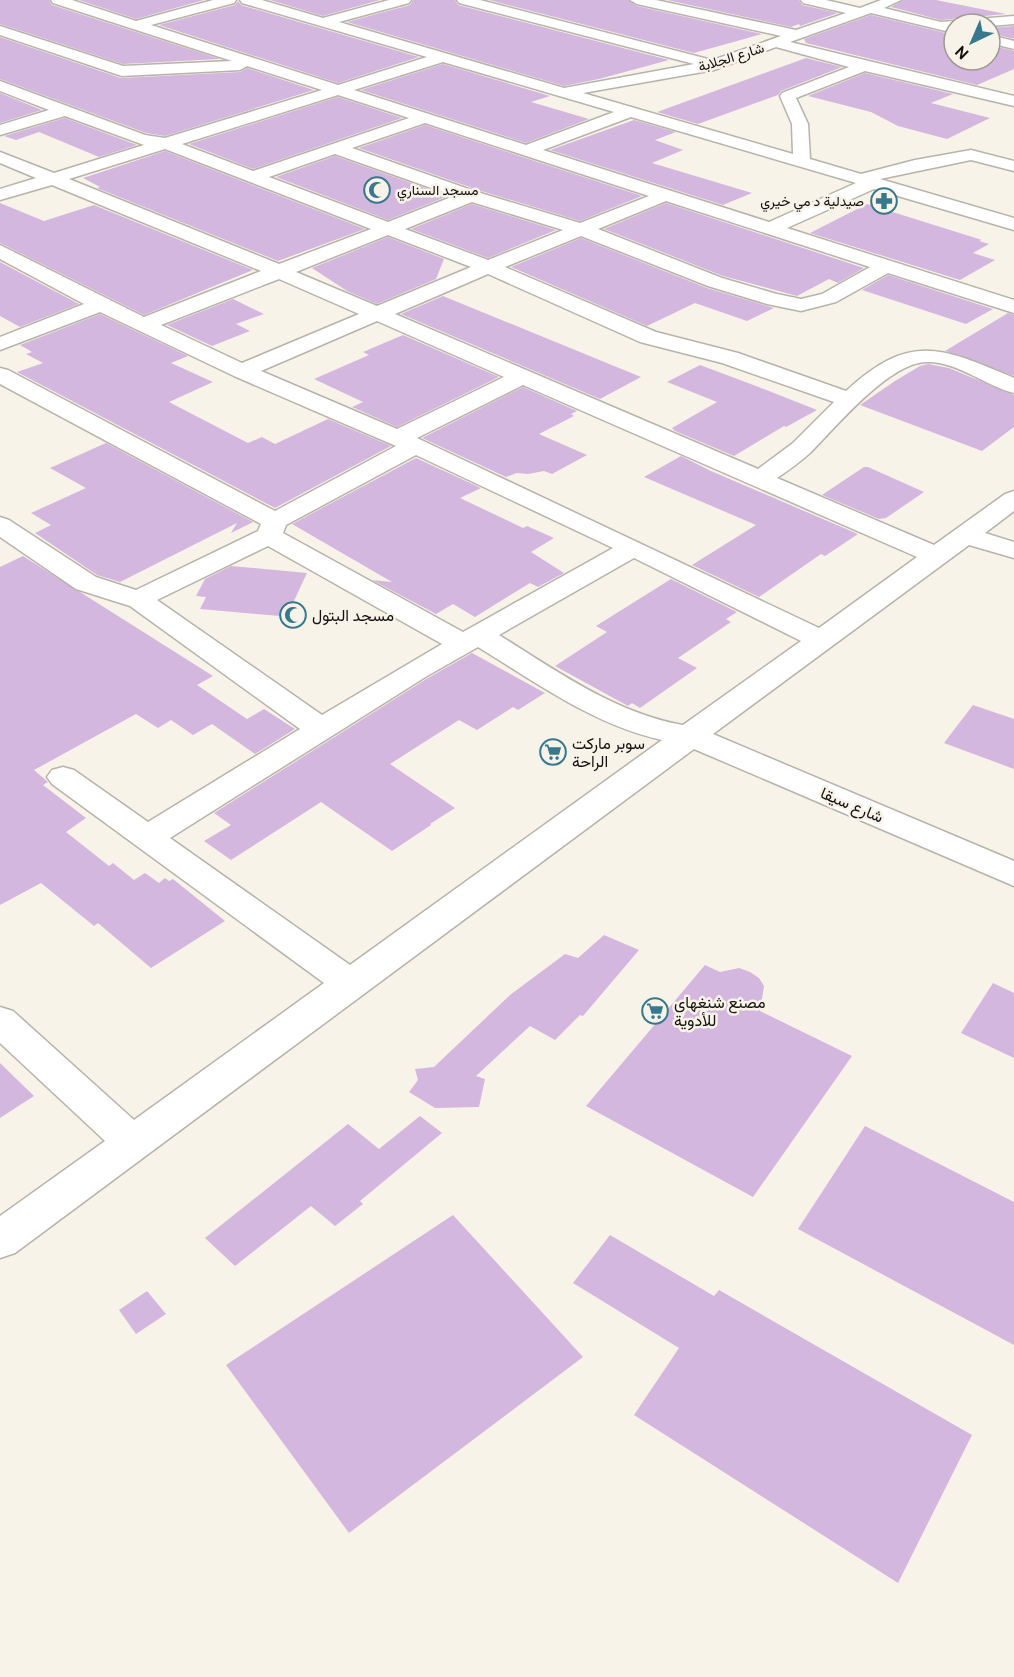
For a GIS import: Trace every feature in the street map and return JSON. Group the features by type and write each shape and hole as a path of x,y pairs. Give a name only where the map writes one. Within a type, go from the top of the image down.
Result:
{"street":[{"path":"58,0 1014,307"},
{"path":"136,24 229,0"},
{"path":"247,0 1014,224"},
{"path":"324,22 404,0"},
{"path":"464,0 714,65"},
{"path":"637,0 728,22 798,35"},
{"path":"808,0 942,27"},
{"name":"شارع الجلابة","path":"563,93 714,65 894,0"},
{"path":"68,21 101,13"},
{"path":"939,26 1014,20"},
{"path":"7,33 36,30"},
{"path":"7,33 122,71 259,64"},
{"path":"776,43 1014,101"},
{"path":"0,195 443,57"},
{"path":"802,162 800,124 788,96 864,66"},
{"path":"0,86 141,139 165,143 390,227 648,337 730,358 847,399"},
{"path":"0,130 67,110"},
{"path":"527,150 630,112"},
{"path":"254,176 425,118"},
{"path":"336,148 471,196 580,229 715,282 774,300 801,304 828,298 888,265"},
{"path":"771,228 866,181 915,165 1014,149"},
{"path":"971,155 1014,166"},
{"path":"0,157 378,313 937,556"},
{"path":"242,371 666,195"},
{"path":"145,324 471,196"},
{"path":"0,251 101,305 242,371 407,442 822,640"},
{"path":"990,300 1014,284"},
{"path":"0,344 101,305"},
{"path":"760,478 799,450 847,399 900,362 916,355 941,357 1014,386"},
{"name":"شارع سيقا","path":"0,375 471,639 616,715 643,726 690,736 1014,874"},
{"path":"140,600 147,594 272,528 407,442 524,376"},
{"path":"0,1240 1014,499"},
{"path":"0,525 86,583 140,600 321,729"},
{"path":"965,535 1014,550"},
{"path":"147,837 471,639 633,548"},
{"path":"63,777 351,984"},
{"path":"0,1021 133,1143"}],"building":[{"path":"0,0 49,0 52,5 220,59 123,64 0,24"},
{"path":"79,0 204,0 136,19"},
{"path":"270,0 380,0 323,16"},
{"path":"413,0 455,0 458,5 669,60 564,86 347,22 410,5"},
{"path":"489,0 628,0 637,6 762,34 694,53"},
{"path":"667,0 799,0 802,5 838,13 791,27"},
{"path":"903,0 936,0 996,12 942,12 941,20 891,7"},
{"path":"238,1 241,5 419,57 338,83 159,25 235,5"},
{"path":"871,15 942,32 942,72 1002,72 1002,48 1014,51 1014,69 977,85 806,43 804,39"},
{"path":"1014,26 1014,39 1002,36 1002,27"},
{"path":"0,37 121,78 240,72 247,68 314,90 165,136 146,133 0,79"},
{"path":"806,58 842,67 781,91 778,95 698,124 657,112"},
{"path":"443,64 550,96 531,102 589,119 526,143 361,90"},
{"path":"865,73 953,94 931,103 990,118 947,139 898,126 871,112 808,96"},
{"path":"0,93 42,110 0,123"},
{"path":"338,97 402,118 253,169 189,144"},
{"path":"65,118 137,145 99,157 39,132 16,140 4,136"},
{"path":"634,120 676,132 655,140 683,150 652,163 752,193 723,205 550,150"},
{"path":"425,125 642,196 580,221 478,190 359,148"},
{"path":"165,151 365,229 278,261 97,188 100,187 83,178"},
{"path":"335,156 448,196 388,220 276,177"},
{"path":"0,203 44,221 94,205 253,270 144,315 0,243"},
{"path":"666,203 864,268 838,283 829,279 797,296 723,276 604,229"},
{"path":"472,204 556,230 488,258 411,229"},
{"path":"867,204 982,240 979,241 989,244 973,253 995,260 960,280 810,233"},
{"path":"388,237 444,259 436,279 377,304 347,291 312,268"},
{"path":"581,238 707,288 774,308 747,321 695,303 647,326 511,267"},
{"path":"0,262 79,304 20,327 0,316"},
{"path":"888,275 993,309 966,324 862,290"},
{"path":"443,296 641,377 600,399 401,314"},
{"path":"233,299 264,314 236,324 250,331 212,346 167,325"},
{"path":"1008,313 1014,315 1014,376 945,351"},
{"path":"100,314 188,356 171,363 213,382 169,402 248,443 262,437 275,444 328,419 391,446 275,508 17,372 43,363 26,354 32,352 20,345"},
{"path":"403,335 499,377 397,427 352,407 363,402 314,379 369,355 363,352"},
{"path":"928,364 949,368 1014,395 1014,427 982,451 860,405 895,381 920,366"},
{"path":"700,365 817,410 784,426 734,456 672,428 717,402 667,382"},
{"path":"523,387 577,411 571,414 574,416 539,434 587,455 552,474 544,471 528,474 517,473 506,477 422,438"},
{"path":"106,443 253,522 231,533 237,523 120,582 97,575 35,533 51,525 31,513 86,488 50,468"},
{"path":"681,456 858,534 825,556 821,554 759,597 692,565 756,525 644,477"},
{"path":"416,458 481,488 460,498 523,528 527,526 554,538 531,552 564,573 538,587 530,583 475,617 453,604 436,614 372,580 392,582 292,524"},
{"path":"864,467 924,492 886,518 879,519 822,495"},
{"path":"23,556 213,676 197,685 247,719 264,709 295,729 255,754 212,724 193,735 171,720 158,728 136,714 34,770 48,782 43,785 86,818 66,832 109,866 113,863 134,880 145,873 159,883 165,878 169,881 173,879 225,921 151,968 98,923 94,926 41,883 0,905 0,567"},
{"name":"مسجد البتول","path":"231,566 307,573 292,605 286,604 280,616 200,609 206,597 196,596 205,579"},
{"path":"671,579 737,612 726,619 731,622 678,658 697,668 640,708 632,703 628,706 555,666 607,632 596,626"},
{"path":"472,653 545,693 518,710 513,707 477,730 459,720 390,764 455,808 431,825 392,851 321,802 231,860 204,841 231,825 214,813 428,678"},
{"path":"973,705 1014,719 1014,769 944,743"},
{"path":"604,935 639,950 583,1016 580,1015 555,1040 530,1026 476,1076 485,1079 479,1107 435,1108 409,1092 418,1080 415,1069 434,1067 510,995 565,954 578,958"},
{"path":"705,965 720,972 739,968 750,972 759,978 764,986 760,1011 852,1056 753,1197 586,1106"},
{"path":"993,983 1014,993 1014,1058 961,1033"},
{"path":"0,1063 34,1096 0,1118"},
{"path":"420,1116 442,1133 360,1201 363,1204 335,1226 311,1206 235,1266 205,1238 348,1124 379,1149"},
{"path":"865,1126 1014,1202 1014,1345 798,1229"},
{"path":"453,1215 583,1357 349,1533 226,1365"},
{"path":"610,1235 714,1296 719,1290 972,1435 898,1583 634,1415 679,1348 573,1283"},
{"path":"147,1291 166,1314 136,1334 119,1310"}],"place":[{"name":"مسجد السناري","path":"377,190"},
{"name":"صيدلية د مي خيري","path":"884,201"},
{"name":"مسجد البتول","path":"293,615"},
{"name":"سوبر ماركت الراحة","path":"553,752"},
{"name":"مصنع شنغهاي للأدوية","path":"655,1011"}]}
